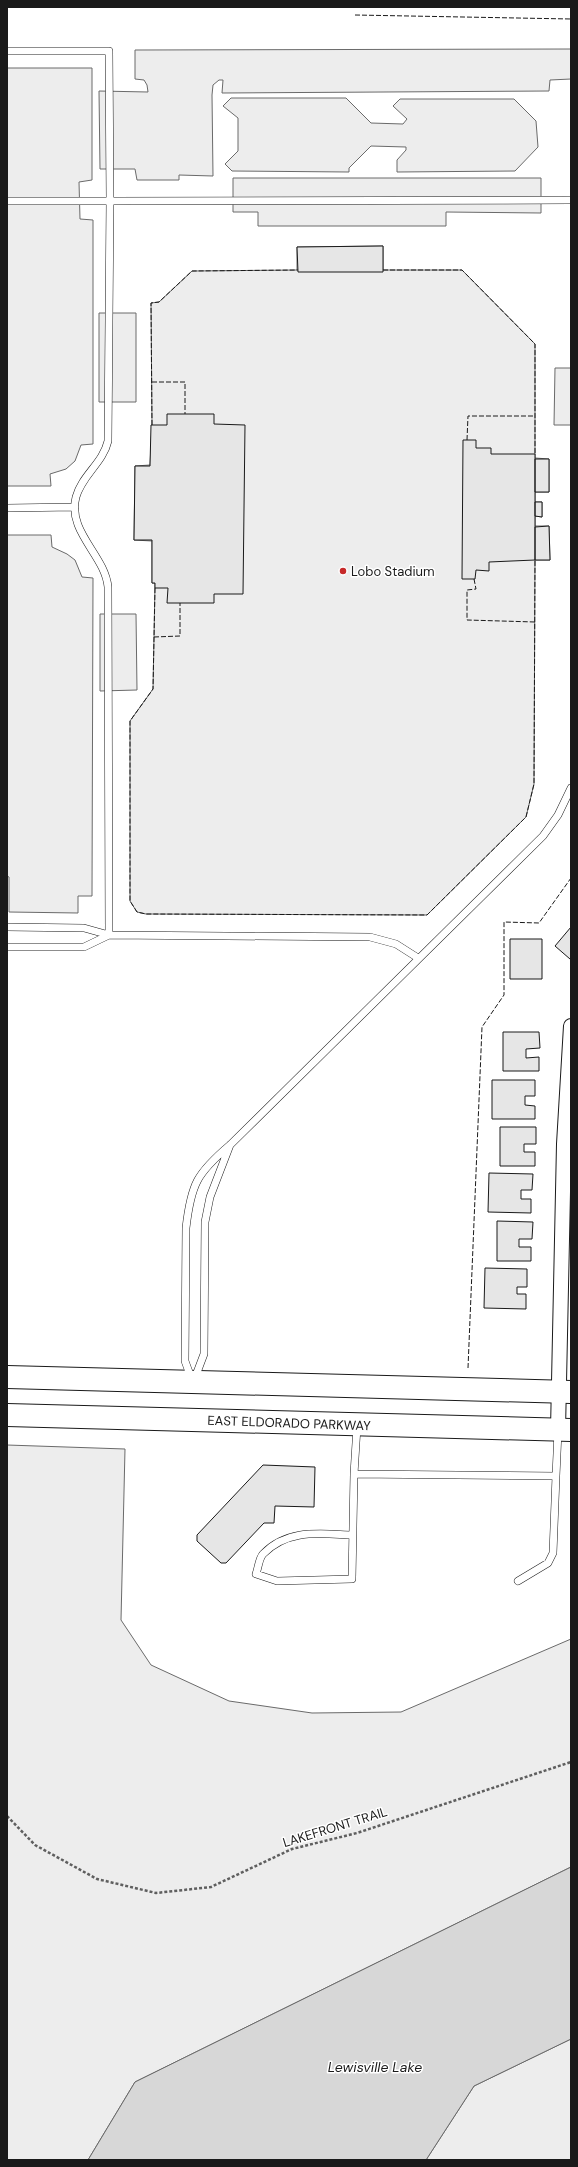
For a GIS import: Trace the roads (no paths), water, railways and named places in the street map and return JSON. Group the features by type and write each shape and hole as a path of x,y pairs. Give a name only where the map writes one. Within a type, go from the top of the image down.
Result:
{"main road":[{"path":"7,1377 565,1392"},
{"name":"EAST ELDORADO PARKWAY","path":"7,1415 564,1430"}],"street":[{"path":"564,1430 564,1144 571,1026"}],"lane":[{"path":"7,50 109,50 110,201 108,441 103,455 83,482 78,492 75,507 80,532 101,563 107,575 108,587 109,935"},
{"path":"7,201 571,200"},
{"path":"7,508 75,507"},
{"path":"193,1382 185,1361 186,1228 188,1209 198,1177 207,1165 230,1145 543,836 558,815 571,788"},
{"path":"7,927 84,928 109,935 370,937 396,944 418,958"},
{"path":"7,947 84,947 109,935"},
{"path":"193,1382 204,1354 205,1222 210,1197 230,1145"},
{"path":"353,1535 301,1534 286,1539 262,1555 256,1574 278,1581 352,1580 353,1535 354,1474 357,1425"},
{"path":"518,1581 548,1563 553,1553 556,1476 564,1430"},
{"path":"354,1474 556,1476"}],"water":[{"name":"Lewisville Lake","path":"571,1867 571,2039 474,2086 426,2160 88,2160 135,2082"}],"place":[{"name":"Lobo Stadium","path":"343,571"}]}
